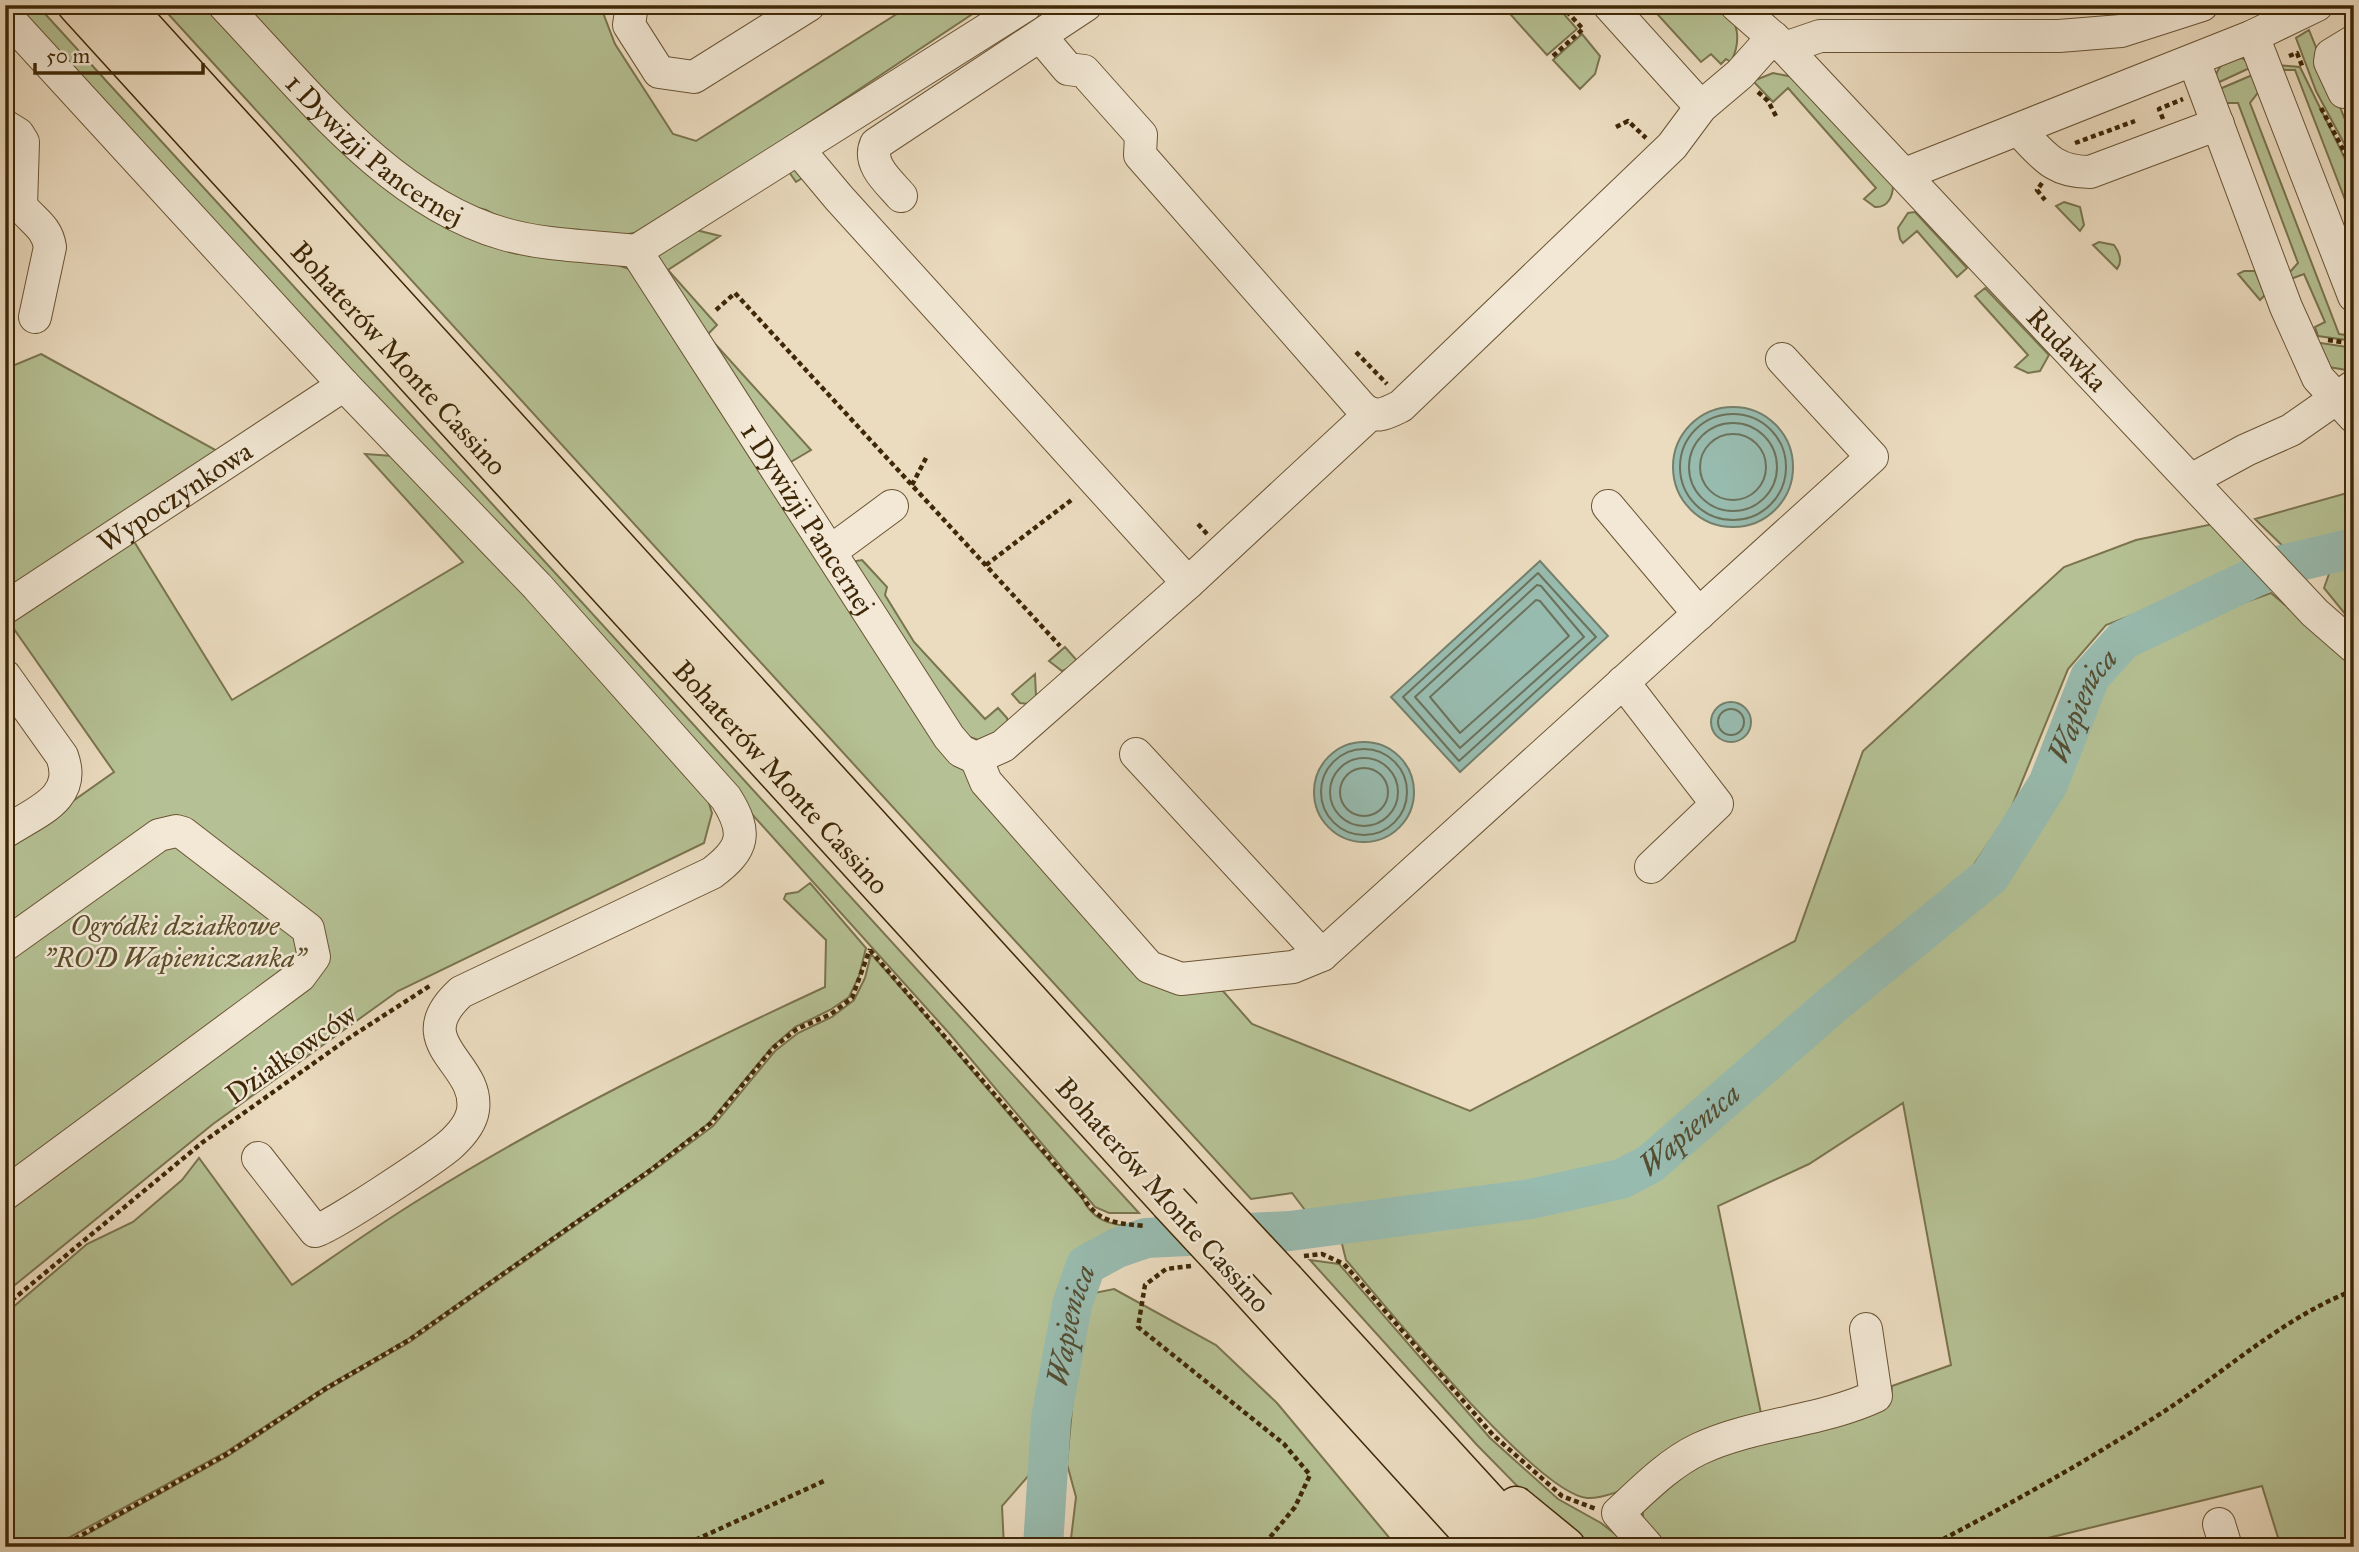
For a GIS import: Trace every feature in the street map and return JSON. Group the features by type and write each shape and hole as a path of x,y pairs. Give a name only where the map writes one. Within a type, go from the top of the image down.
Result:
{"highway":[{"name":"Bohaterów Monte Cassino","path":"77,5 1157,1214 1234,1272 1485,1547"},
{"name":"Bohaterów Monte Cassino","path":"123,5 1529,1547"},
{"path":"1346,1396 1456,1547"},
{"path":"1418,1424 1566,1547"}],"street":[{"name":"1 Dywizji Pancernej","path":"223,5 379,165 439,207 470,222 537,241 636,251 949,737 961,751 976,758"},
{"path":"632,5 629,25 659,72 694,77 809,5"},
{"path":"636,251 1027,5"},
{"path":"901,197 875,164 873,150 876,144 1086,5"},
{"path":"1609,5 1701,107"},
{"name":"Rudawka","path":"1736,5 1779,42 2315,613 2354,647"},
{"path":"1782,359 1872,457 1322,955 1293,967 1181,979 1149,967 986,782 976,758 1003,746 1188,583 1369,415 1383,415 1401,405 1672,146 1701,107 1779,42 1821,36 2059,36 2121,31 2202,5"},
{"path":"1905,174 2194,61 2317,5"},
{"path":"5,15 344,385 537,586 726,798 738,817 741,838 733,857 712,873 461,992 446,1006 440,1017 442,1039 467,1084 473,1109 468,1125 448,1146 315,1231 258,1157"},
{"path":"2253,36 2354,296"},
{"path":"1041,37 1068,69 1084,71 1141,135 1140,155 1369,415"},
{"path":"2350,99 2330,62 2331,55 2354,41"},
{"path":"2192,480 2347,400 2318,378 2286,307 2194,61"},
{"path":"2019,130 2045,158 2070,172 2090,172 2218,124"},
{"path":"5,126 18,134 23,142 21,206 44,228 49,238 50,247 35,317"},
{"path":"798,149 839,198 1188,583"},
{"name":"Wypoczynkowa","path":"5,608 344,385"},
{"path":"831,551 902,496"},
{"path":"1608,506 1699,614"},
{"path":"5,676 62,756 67,769 67,782 61,794 5,832"},
{"path":"1623,682 1717,804 1651,867"},
{"path":"1136,754 1322,955"},
{"path":"5,945 159,835 176,831 308,929 314,957 300,976 5,1194"},
{"path":"1648,1547 1618,1513 1657,1477 1699,1449 1732,1437 1852,1407 1876,1396 1866,1329"}],"path":[{"path":"1553,56 1583,29 1562,5"},
{"path":"2045,200 2037,190 2042,181 2036,167 2045,158 2055,150 2135,121"},
{"path":"716,310 735,293 902,496 986,565 1060,646"},
{"path":"902,496 926,458"},
{"path":"986,565 1074,498"},
{"path":"60,1547 227,1454 326,1388 409,1340 652,1169 711,1123 773,1048 797,1029 831,1014 852,998 870,949 947,1035 1083,1197 1092,1212 1120,1223 1157,1214"},
{"name":"Działkowców","path":"5,1306 216,1133 402,1001 438,981"},
{"path":"1322,1254 1344,1264 1493,1435 1562,1496 1601,1511 1618,1513"},
{"path":"1166,1269 1145,1285 1138,1327 1284,1444 1310,1475 1295,1507 1262,1547"},
{"path":"1928,1547 2084,1460 2162,1412 2247,1350 2354,1290"},
{"path":"680,1547 824,1481"}],"green space":[{"path":"7,5 37,5 1139,1213 1109,1213 1095,1207 949,1033 543,582"},
{"path":"160,5 210,5 389,186 632,270 732,418 1128,955 1216,985 1216,991 1223,991 1252,1024 1470,1111 1795,941 1863,751 2064,567 2136,540 2213,524 2252,569 2106,625 2068,669 2010,811 1973,866 1818,994 1647,1150 1599,1170 1551,1181 1308,1214 1292,1193 1251,1199"},
{"path":"238,5 600,5 615,44 673,134 696,141 911,5 986,5 646,231 622,235 564,235 508,222 486,210 453,202 379,148"},
{"path":"1502,5 1556,5 1577,29 1547,55"},
{"path":"1649,5 1720,5 1732,17 1737,31 1731,62 1726,59 1721,64 1711,54 1701,62"},
{"path":"1777,5 2178,5 2165,10 1785,13"},
{"path":"2309,30 2354,142 2354,162 2316,91 2296,38"},
{"path":"1582,34 1600,56 1595,74 1580,89 1553,60"},
{"path":"2242,58 2254,66 2213,85 2222,65"},
{"path":"2277,65 2300,67 2354,177 2354,223 2295,70 2285,70"},
{"path":"1773,73 1793,77 1893,185 1891,197 1883,206 1875,207 1864,199 1876,188 1788,88 1773,102 1753,81"},
{"path":"2257,73 2260,90 2250,103 2339,334 2353,336 2354,341 2318,336 2315,327 2325,322 2304,274 2288,280 2289,273 2298,263 2238,103 2225,103 2215,91"},
{"path":"795,164 804,177 796,182 789,172 696,230 720,236 668,270 717,325 707,335 811,450 789,463 785,462 677,294 657,257 664,245"},
{"path":"2064,202 2080,207 2084,225 2080,231 2056,206"},
{"path":"1915,212 1967,268 1957,277 1917,231 1903,243 1900,239 1898,228 1908,213"},
{"path":"2099,242 2114,245 2116,248 2120,260 2117,269 2093,245"},
{"path":"2255,271 2265,295 2260,300 2238,274"},
{"path":"1985,288 2049,355 2040,371 2028,373 2015,367 2028,355 1975,296"},
{"path":"2314,342 2354,348 2354,366 2346,370 2329,367"},
{"path":"41,354 221,453 5,597 5,369"},
{"name":"Ogródki działkowe \"ROD Wapieniczanka\"","path":"365,454 408,457 707,797 712,813 704,843 398,991 213,1124 5,1293 5,849 114,772 7,619 130,535 232,700 463,562"},
{"path":"2354,491 2354,538 2289,552 2255,519"},
{"path":"862,560 887,587 885,595 914,642 985,719 998,708 1007,718 1008,725 981,741 967,736 855,570 856,561"},
{"path":"2354,566 2354,625 2324,588 2330,571"},
{"path":"2271,593 2354,664 2354,943 2350,944 2354,956 2354,1547 2281,1547 2262,1486 2011,1547 1663,1547 1643,1519 1643,1507 1701,1456 1891,1398 1892,1386 1951,1365 1903,1103 1809,1164 1718,1206 1763,1423 1648,1480 1602,1496 1587,1498 1564,1488 1533,1465 1426,1354 1346,1260 1342,1244 1355,1236 1615,1199 1660,1173 1989,898 2041,828 2092,709 2113,675 2127,660 2159,637 2177,628"},
{"path":"1065,647 1080,664 1062,671 1049,661"},
{"path":"1035,674 1036,697 1029,704 1020,703 1012,694"},
{"path":"810,883 866,948 859,976 849,997 830,1010 795,1027 772,1047 709,1123 651,1168 408,1339 325,1387 226,1452 52,1547 5,1547 5,1314 87,1244 133,1222 182,1180 199,1158 292,1285 408,1207 522,1139 672,1060 825,987 826,940 784,899 786,894 798,892"},
{"path":"871,954 1093,1214 1107,1222 1141,1229 1095,1246 1074,1268 1061,1313 1037,1466 1002,1506 1004,1547 64,1547 228,1456 327,1390 410,1342 653,1171 713,1126 775,1051 798,1033 832,1017 854,1000 865,978"},
{"path":"1310,1260 1339,1264 1490,1438 1558,1499 1601,1523 1632,1547 1588,1547 1534,1503 1477,1445"},
{"path":"1114,1289 1216,1345 1277,1403 1397,1547 1070,1547 1076,1497 1067,1464 1076,1365 1094,1293"}],"water":[{"path":"1733,407 1756,412 1775,425 1788,444 1793,467 1788,490 1775,509 1756,522 1733,527 1710,522 1691,509 1678,490 1673,467 1678,444 1691,425 1710,412"},
{"path":"1540,561 1608,636 1460,772 1391,697"},
{"path":"1731,702 1745,708 1751,722 1745,736 1731,742 1717,736 1711,722 1717,708"},
{"path":"1364,742 1383,746 1400,756 1410,773 1414,792 1410,811 1400,828 1383,838 1364,842 1345,838 1328,828 1318,811 1314,792 1318,773 1328,756 1345,746"}],"waterway":[{"name":"Wapienica","path":"1043,1547 1051,1419 1072,1305 1086,1265 1117,1248 1146,1238 1290,1231 1531,1199 1621,1179 1650,1164 1832,1005 1990,876 2048,784 2090,677 2123,640 2278,566 2354,548"}]}
